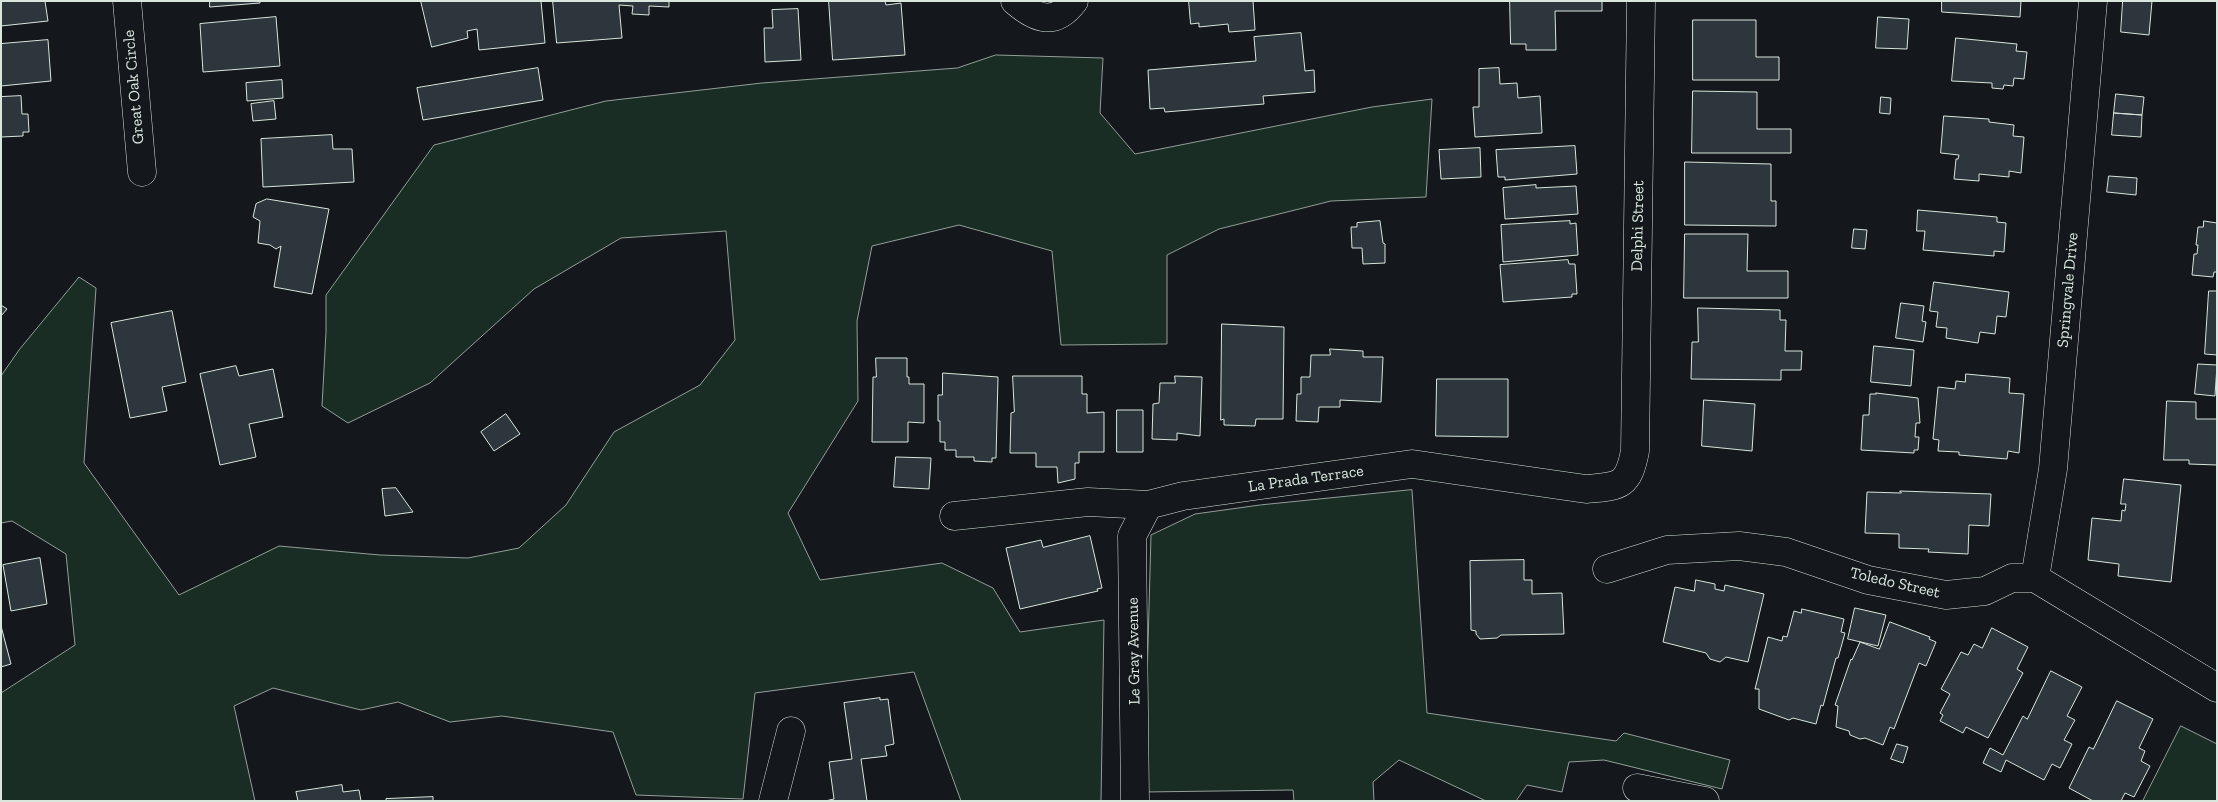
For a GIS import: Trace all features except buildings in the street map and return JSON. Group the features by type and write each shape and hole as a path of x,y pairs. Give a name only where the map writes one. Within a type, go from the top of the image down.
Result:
{"street":[{"name":"Great Oak Circle","path":"127,1 142,172"},
{"path":"1016,1 1029,13 1047,18 1064,14 1074,1"},
{"name":"Delphi Street","path":"1635,452 1641,1"},
{"name":"Springvale Drive","path":"2035,578 2053,469 2093,1"},
{"name":"La Prada Terrace","path":"954,516 1088,502 1148,505 1182,496 1412,464 1586,489 1614,486 1630,473 1635,452"},
{"name":"Le Gray Avenue","path":"1135,801 1132,536 1148,505"},
{"name":"Toledo Street","path":"1607,569 1667,550 1738,546 1786,552 1868,580 1946,595 1985,592 2012,578 2035,578"},
{"path":"2035,578 2217,688"},
{"path":"774,801 792,731"},
{"path":"1637,788 1705,801"}],"green space":[{"path":"996,55 1103,58 1100,113 1135,154 1372,107 1432,99 1426,197 1331,201 1219,229 1167,255 1167,344 1061,345 1052,251 959,225 872,246 857,321 858,401 788,513 820,580 942,563 993,588 1020,632 1104,620 1101,801 961,801 914,672 755,693 743,799 636,795 613,732 502,716 450,722 398,702 361,710 273,688 234,706 255,801 1,801 1,693 75,645 66,554 12,521 1,523 1,376 19,350 79,277 96,288 84,463 179,595 279,546 380,555 468,558 519,548 566,505 614,432 700,385 735,340 726,231 621,238 534,289 430,383 348,423 322,406 326,295 434,145 606,101 762,83 957,68"},
{"path":"1412,490 1427,713 1616,741 1624,733 1730,760 1722,789 1604,760 1569,762 1562,792 1527,785 1516,801 1486,801 1399,760 1373,782 1374,801 1294,801 1293,790 1144,792 1151,535 1195,514 1260,505"},
{"path":"2181,726 2217,744 2217,801 2143,801"}]}
